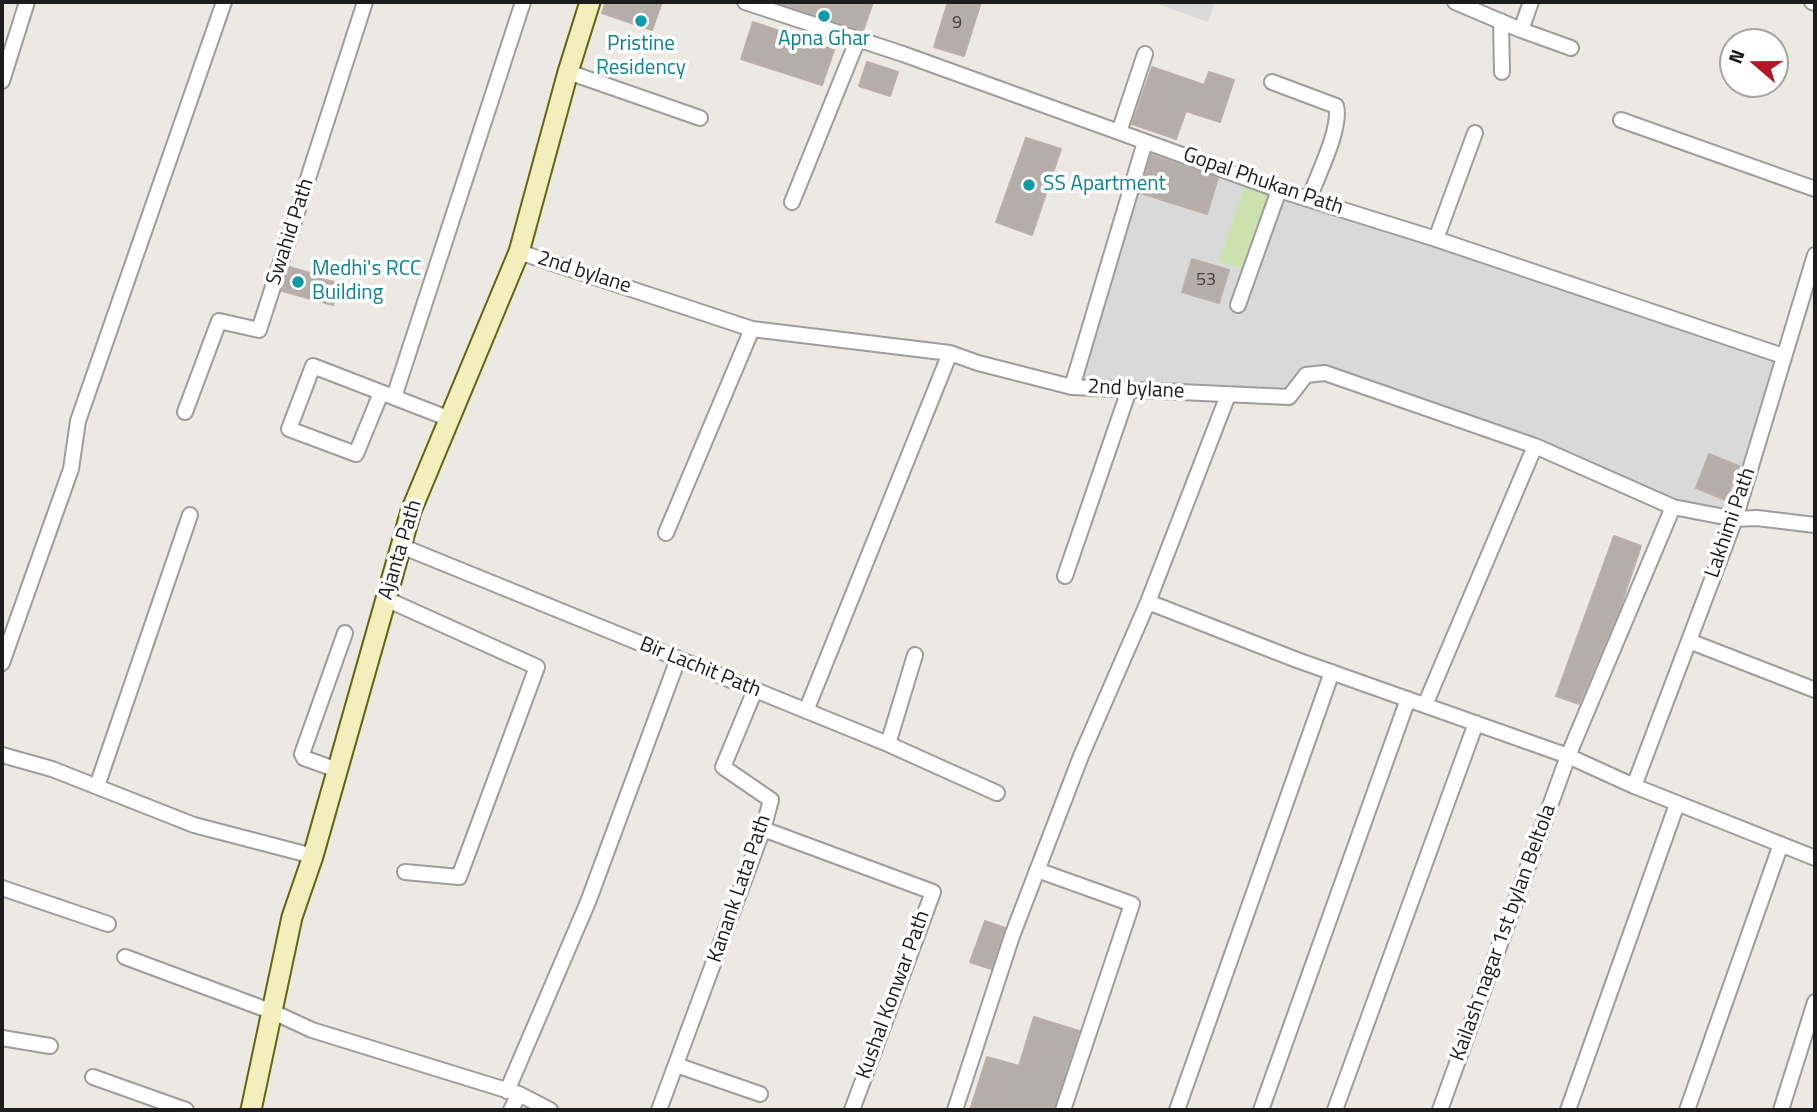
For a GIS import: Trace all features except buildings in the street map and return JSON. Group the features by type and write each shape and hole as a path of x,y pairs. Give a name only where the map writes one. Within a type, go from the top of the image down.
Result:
{"street":[{"path":"2,80 27,2"},
{"path":"2,663 71,469 78,421 224,2"},
{"name":"Swahid Path","path":"185,412 219,321 259,330 365,2"},
{"path":"450,419 388,392 313,366 289,429 356,454 388,392 523,2"},
{"name":"Ajanta Path","path":"251,1110 292,917 313,856 411,511 519,252 590,2"},
{"name":"Gopal Phukan Path","path":"745,2 858,39 1279,190 1436,239 1783,356"},
{"path":"1455,2 1571,48"},
{"path":"1521,30 1531,2"},
{"path":"1501,21 1502,72"},
{"path":"792,202 858,39"},
{"path":"1119,132 1145,54"},
{"path":"568,72 700,118"},
{"path":"1272,82 1336,106 1338,111 1335,128 1309,199"},
{"path":"1621,120 1815,189"},
{"path":"1436,239 1475,133"},
{"path":"1072,387 1145,142"},
{"path":"1238,305 1279,190"},
{"name":"2nd bylane","path":"519,252 752,329 950,353 978,363 1072,387 1289,397 1306,375 1325,373 1535,446 1673,507 1735,519 1757,518 1815,526"},
{"name":"Lakhimi Path","path":"1634,786 1735,519 1815,256"},
{"path":"667,533 752,329"},
{"path":"806,710 950,353"},
{"path":"1065,576 1129,390"},
{"path":"955,1110 1012,936 1037,870 1081,756 1148,603 1228,395"},
{"path":"1424,705 1535,446"},
{"name":"Kailash nagar 1st bylan Beltola","path":"1440,1110 1569,757 1673,507"},
{"path":"97,786 190,515"},
{"name":"Bir Lachit Path","path":"401,546 806,710 997,793"},
{"path":"386,599 537,667 459,877 405,872"},
{"path":"1148,603 1569,757 1677,804 1815,858"},
{"path":"337,770 304,758 302,754 345,633"},
{"path":"1689,641 1815,690"},
{"path":"888,744 915,655"},
{"path":"511,1110 513,1092 588,902 678,659"},
{"path":"1177,1110 1332,672"},
{"name":"Kanank Lata Path","path":"659,1110 763,829 771,800 723,767 755,690"},
{"path":"1261,1110 1408,699"},
{"path":"1335,1110 1476,723"},
{"path":"2,755 52,769 194,825 313,856"},
{"path":"1568,1110 1677,804"},
{"name":"Kushal Konwar Path","path":"763,829 933,892 852,1110"},
{"path":"1687,1110 1781,844"},
{"path":"1037,870 1132,904 1063,1110"},
{"path":"2,888 108,924"},
{"path":"125,957 272,1012 312,1030 513,1092 550,1110"},
{"path":"1781,1110 1815,1002"},
{"path":"2,1038 50,1046"},
{"path":"676,1065 761,1094"},
{"path":"93,1077 186,1110"}],"shaded area":[{"path":"1152,2 1215,2 1208,22"},
{"path":"1145,142 1783,356 1735,519 1673,507 1325,373 1306,375 1289,397 1072,387"}],"green space":[{"path":"1245,183 1273,192 1247,270 1219,261"}],"place":[{"name":"Apna Ghar","path":"824,16"},
{"name":"Pristine Residency","path":"641,21"},
{"name":"SS Apartment","path":"1029,185"},
{"name":"Medhi's RCC Building","path":"298,282"}]}
